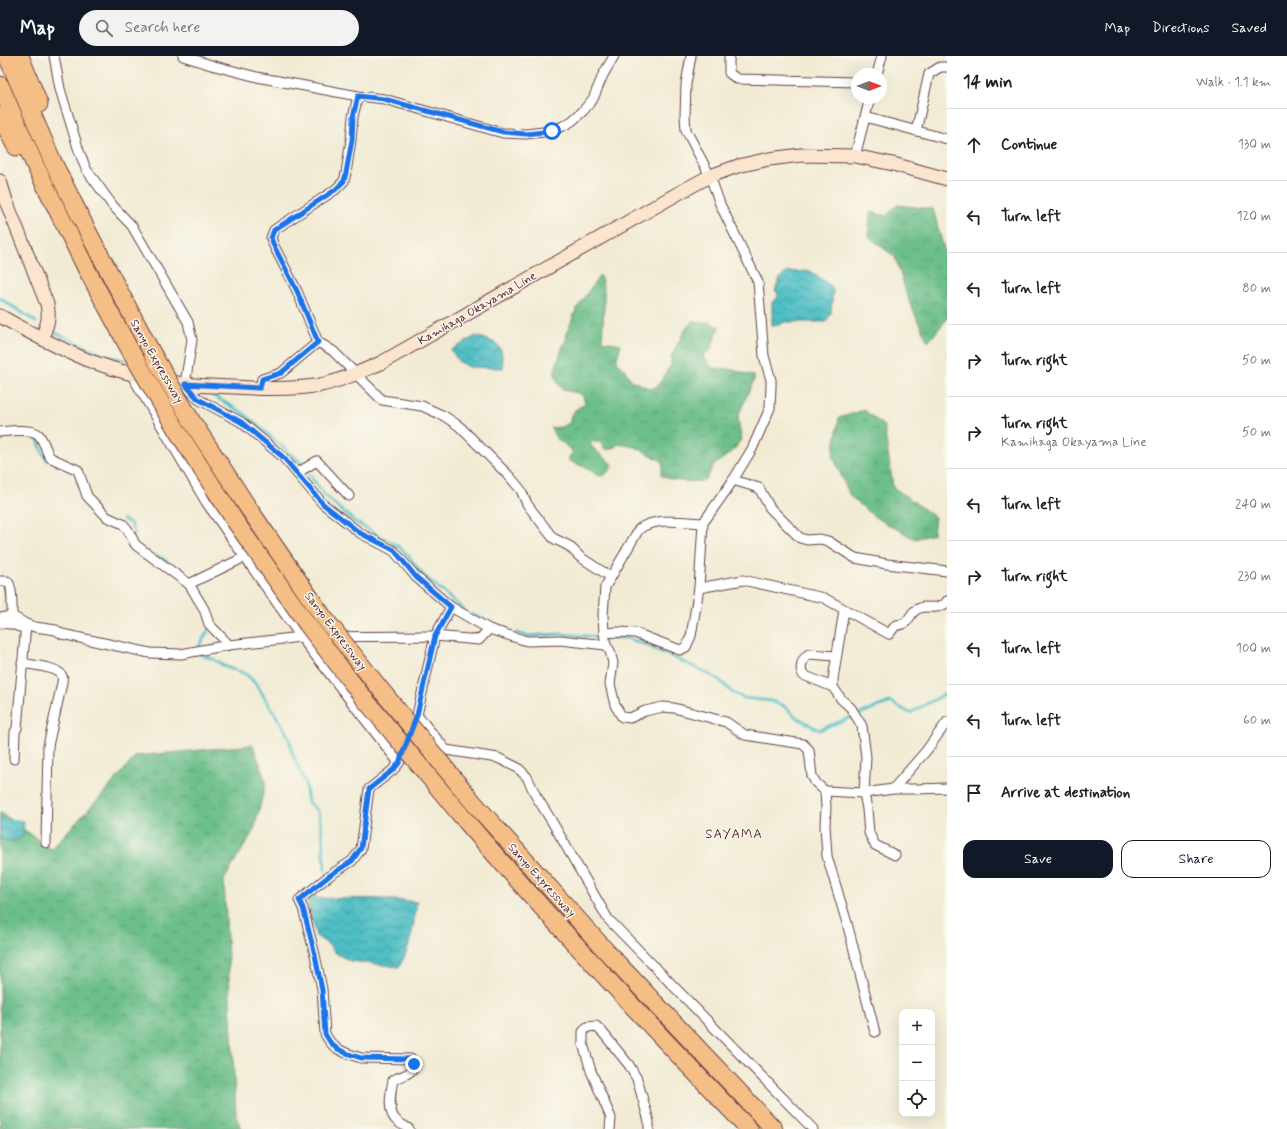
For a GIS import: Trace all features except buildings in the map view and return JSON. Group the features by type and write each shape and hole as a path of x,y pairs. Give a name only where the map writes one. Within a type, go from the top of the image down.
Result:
{"highway":[{"name":"Sanyo Expressway","path":"6,56 53,162 88,234 153,355 191,420 249,509 322,615 473,802 607,952 774,1129"},
{"path":"20,56 49,131 53,162"},
{"name":"Sanyo Expressway","path":"0,85 35,165 86,268 130,350 176,429 237,524 307,624 362,696 459,813 596,967 749,1129"},
{"path":"0,116 34,184 86,268"}],"main road":[{"name":"Kamihaga Okayama Line","path":"0,316 89,360 130,374 185,384 260,388 291,388 322,385 355,374 381,363 623,224 710,176 738,166 769,159 801,155 855,156 892,164 947,179"},
{"path":"0,181 6,201 48,309 48,322 42,338"}],"street":[{"path":"54,56 60,89 86,169 113,206 132,226 188,322 192,340 185,384 198,399 241,422 283,457 323,504 360,533 394,550 416,577 451,607 489,629 527,641 560,640 606,645"},
{"path":"183,56 257,77 358,96 384,99 503,132 526,134 552,131 572,121 593,99 614,56"},
{"path":"604,633 635,633 680,650 686,647 691,636 699,588 703,523 733,480 752,449 770,408 771,380 764,356 758,282 720,204 710,176 686,130 686,84 691,56"},
{"path":"730,56 729,73 737,79 851,82"},
{"path":"879,68 882,56"},
{"path":"916,131 929,74 940,67 947,67"},
{"path":"358,96 353,117 352,140 344,181 335,190 274,230 271,238 297,291 318,342 333,351 382,400 422,406 444,416 459,426 521,490 527,504 553,538 569,546 580,557 611,577"},
{"path":"855,156 868,104"},
{"path":"865,117 947,139"},
{"path":"260,388 262,379 281,373 318,342"},
{"path":"130,374 206,502 244,557 301,637 399,763"},
{"path":"0,432 27,431 36,433 40,436 51,458 78,470 85,494 108,517 123,524 137,546 191,583 211,626 229,645"},
{"path":"297,473 317,461 349,496"},
{"path":"733,480 759,488 770,508 800,538 807,540 820,539 828,541 855,558 887,564 947,571"},
{"path":"703,523 665,522 646,524 639,529 605,587 602,615 606,645 610,651 613,662 610,684 615,706 622,717 630,718 645,711 663,707 674,708 726,722 745,735 803,744 809,750 812,776 816,783 825,791 864,793 893,788 947,788"},
{"path":"191,583 244,557"},
{"path":"699,588 743,580 824,598 889,634 896,625 902,625 908,621 912,613 920,608 936,607 945,604 947,600"},
{"path":"0,581 6,581 9,583 11,591 12,616"},
{"path":"409,1129 395,1119 392,1110 391,1090 393,1080 410,1073 413,1069 414,1064 411,1059 361,1058 336,1048 325,1034 322,990 303,908 299,900 329,876 352,861 361,848 369,789 393,770 399,763 417,715 435,636 451,607"},
{"path":"844,610 832,679 833,687 841,699 851,708 862,726 866,757 864,793 869,833 875,845 895,855"},
{"path":"0,618 12,616 26,626"},
{"path":"0,623 56,630 62,634 150,653 181,654 229,645 301,637 435,636 479,640 489,629"},
{"path":"14,759 14,732 17,728 26,626"},
{"path":"833,687 803,675 801,672 803,660 805,656 809,654 836,656"},
{"path":"22,663 54,669 62,676 48,746 46,842"},
{"path":"417,715 446,750 498,758 518,768 527,777 536,796 552,820 608,919 813,1129"},
{"path":"893,788 926,751 947,722"},
{"path":"825,791 827,856 847,923 875,1032"},
{"path":"610,1129 611,1118 591,1071 583,1044 583,1032 587,1027 596,1026 629,1065 637,1079 650,1121 650,1129"}],"green space":[{"path":"897,205 933,209 947,260 947,319 928,342 910,304 895,257 869,237 870,212 886,216"},
{"path":"600,275 604,291 602,341 621,344 617,362 625,370 631,380 650,389 656,387 671,365 671,357 686,328 693,321 711,323 719,327 710,351 703,354 711,367 729,369 754,376 754,380 738,416 741,439 734,450 713,466 706,480 690,482 670,479 661,475 663,464 662,461 636,447 618,444 613,449 604,449 603,444 600,442 590,442 593,448 613,465 606,474 600,476 569,461 569,457 573,452 556,438 551,428 561,427 570,423 572,413 585,404 583,396 578,393 564,390 559,386 554,372 566,341 567,332 577,308"},
{"path":"864,410 884,426 893,487 935,517 933,534 915,539 875,517 850,496 833,456 839,418"},
{"path":"253,745 266,782 254,830 224,880 236,1115 241,1129 0,1129 0,812 51,849 104,793 136,756"}],"water":[{"path":"810,271 831,286 833,291 831,313 826,322 784,322 780,325 772,325 772,302 777,299 778,293 775,291 780,278 787,272"},
{"path":"476,336 490,340 498,345 502,353 503,368 469,367 459,362 451,350"},
{"path":"0,818 24,821 23,836 12,841 0,839"},
{"path":"316,894 315,898 384,899 417,902 413,928 407,951 399,967 350,961 334,952 329,945 316,936 307,899 311,895"}],"waterway":[{"path":"0,298 36,322"},
{"path":"54,332 104,355 124,360"},
{"path":"212,395 243,413 304,465"},
{"path":"3,436 31,436 38,440 47,460"},
{"path":"308,472 324,495 355,522 398,546 406,553 423,575 464,610"},
{"path":"78,482 84,500 92,507"},
{"path":"123,519 131,524 135,535"},
{"path":"157,556 167,561 172,567"},
{"path":"179,572 189,577 192,582"},
{"path":"471,614 507,630"},
{"path":"210,627 199,647 200,654 215,660 224,666 246,674 256,684 282,725 290,741 292,753 305,782 308,802 318,811 322,830 325,870"},
{"path":"517,633 526,636 562,634 596,637"},
{"path":"612,638 626,638 644,644 718,679 733,693 744,698 771,701 784,706 796,717 819,730 890,702 910,713 947,693"}],"district":[{"name":"SAYAMA","path":"734,833"}],"route":[{"path":"414,1064 411,1059 361,1058 336,1048 330,1042 325,1034 322,990 315,955 303,908 299,900 329,876 352,861 361,848 369,789 393,770 399,763 417,715 435,636 451,607 416,577 394,550 360,533 323,504 283,457 241,422 198,399 185,384 260,388 262,379 281,373 318,342 303,310 297,291 271,238 274,230 335,190 344,181 352,140 353,117 358,96 384,99 503,132 526,134 552,131"}]}
